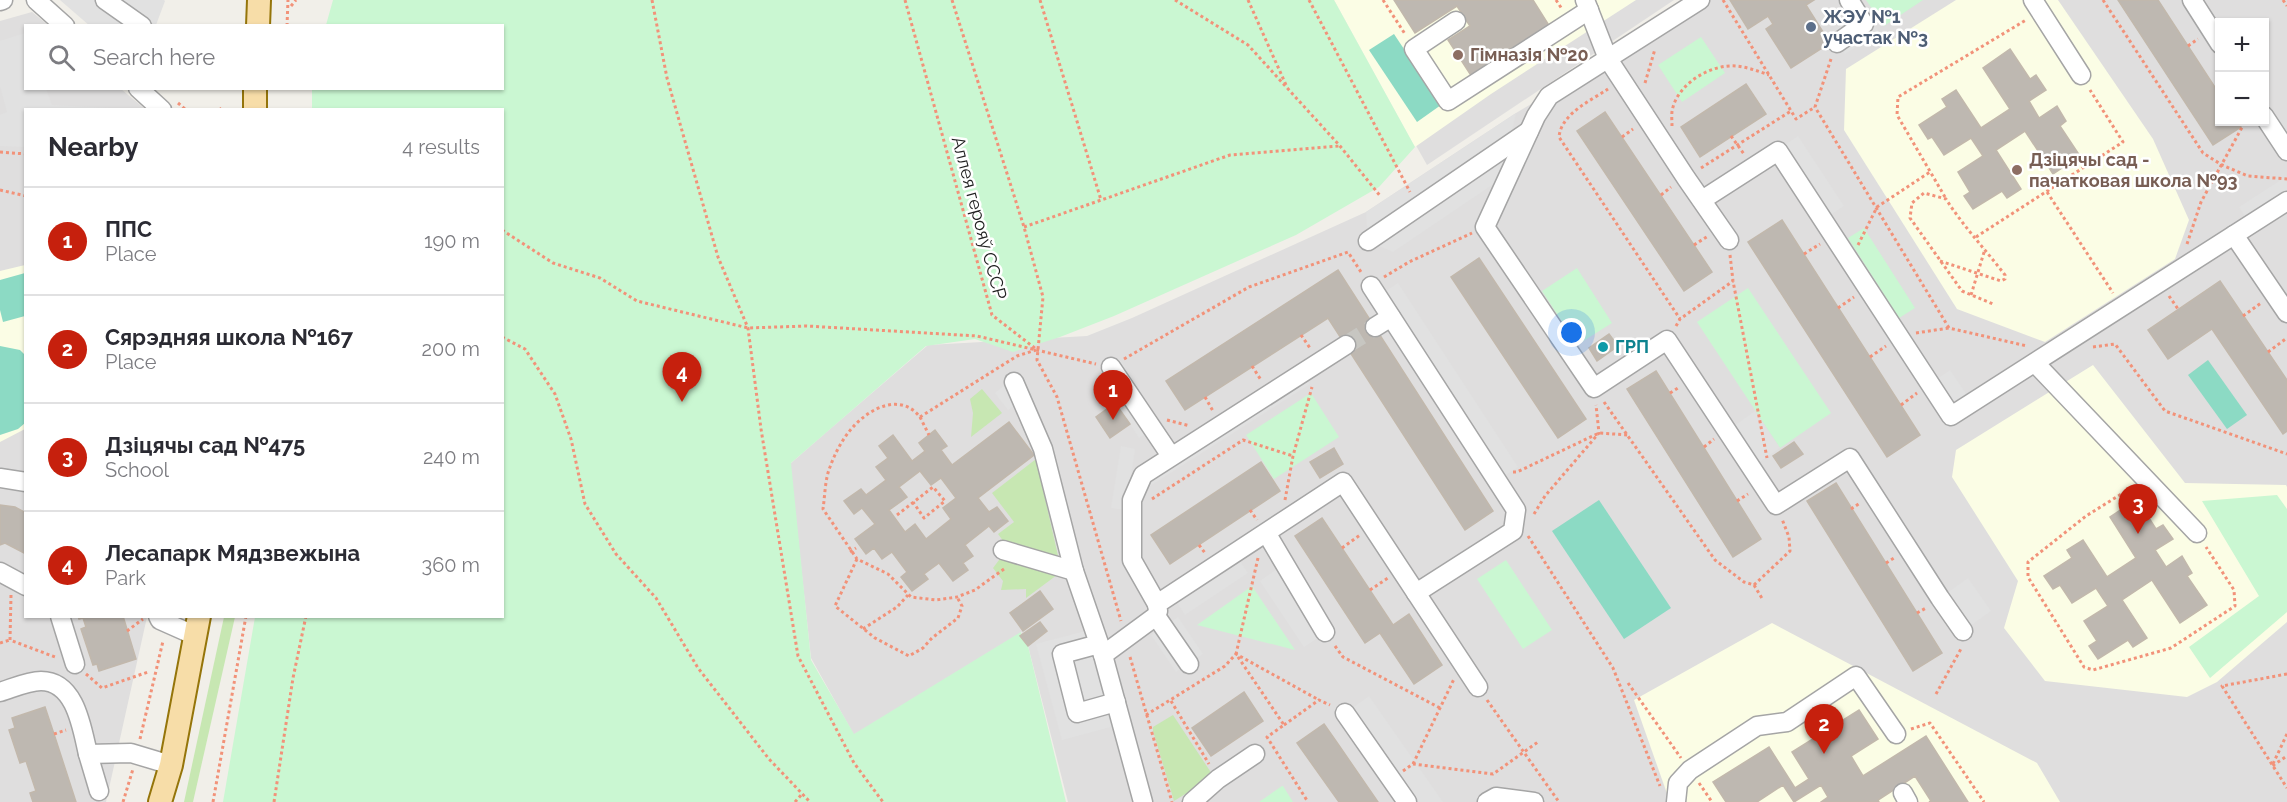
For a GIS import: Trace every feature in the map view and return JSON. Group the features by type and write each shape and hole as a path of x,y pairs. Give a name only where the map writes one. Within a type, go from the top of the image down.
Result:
{"main road":[{"path":"258,24 259,0"},
{"path":"255,90 255,108"},
{"path":"160,802 171,765 197,626"}],"street":[{"path":"36,0 63,24"},
{"path":"105,0 139,24"},
{"path":"1700,0 1550,96 1536,116 1485,227 1594,388 1667,340 1776,505 1850,458 1963,631"},
{"path":"1837,43 1864,24 1849,0"},
{"path":"2192,0 2215,36"},
{"path":"1456,21 1414,49 1448,101 1587,5 1608,59 1729,240"},
{"path":"2037,6 2081,75"},
{"path":"140,90 160,108"},
{"path":"2269,122 2287,151"},
{"path":"1368,241 1530,130"},
{"path":"1702,200 1778,151 1951,416 2287,201"},
{"path":"2234,235 2287,313"},
{"path":"1371,286 1516,510 1513,531 1416,594"},
{"path":"1375,327 1391,317"},
{"path":"1189,664 1156,610 1132,560 1132,500 1143,475 1346,345"},
{"path":"2035,363 2197,533"},
{"path":"1111,367 1171,456"},
{"path":"1014,382 1043,449 1074,571 1101,649 1143,802"},
{"path":"0,478 24,483"},
{"path":"1116,702 1077,713 1062,654 1101,649 1125,637 1156,610 1343,482 1478,687"},
{"path":"1272,530 1325,632"},
{"path":"1005,559 1074,571"},
{"path":"0,572 24,585"},
{"path":"61,618 75,664"},
{"path":"162,620 197,626"},
{"path":"1669,797 1690,770 1757,726 1787,722 1856,676 1896,734"},
{"path":"0,692 39,681 50,682 65,691 77,710 99,791"},
{"path":"1345,713 1407,802"},
{"path":"88,754 131,753 171,765"},
{"path":"1192,802 1218,779 1255,754"},
{"path":"1487,802 1496,797 1534,802"}],"path":[{"path":"287,24 288,0"},
{"path":"291,6 296,0"},
{"path":"652,0 667,78 718,257 748,328 761,429 798,656 854,763 883,802"},
{"name":"Аллея герояў СССР","path":"905,0 992,315 1038,350"},
{"name":"Аллея герояў СССР","path":"952,0 1024,227 1043,297 1038,350"},
{"path":"1040,0 1101,201"},
{"path":"1175,0 1248,45 1340,146 1381,196"},
{"path":"1248,0 1288,90"},
{"path":"1309,0 1400,175"},
{"path":"1383,0 1414,49"},
{"path":"1723,0 1796,119 1815,107 1837,43"},
{"path":"2103,0 2203,153 2222,165 2248,176 2287,178"},
{"path":"2283,0 2287,6"},
{"path":"1940,261 2001,281 2005,279 2005,275 1976,237 1960,221 1930,172 1897,115 1898,97 2037,6"},
{"path":"1639,106 1662,24"},
{"path":"1674,131 1671,126 1672,109 1676,99 1684,87 1707,71 1734,66 1768,75"},
{"path":"1976,237 2123,142 2081,75"},
{"path":"1623,80 1575,111 1560,127 1559,137 1680,319"},
{"path":"1815,107 1950,328"},
{"path":"1696,169 1704,168 1791,111"},
{"path":"2179,270 2201,202 2243,126"},
{"path":"1731,136 1753,167"},
{"path":"1024,227 1230,155 1340,146"},
{"path":"0,152 24,154"},
{"path":"1850,261 1877,207 1930,172"},
{"path":"0,190 24,196"},
{"path":"2047,192 2121,307"},
{"path":"1946,199 1924,193 1912,203 1910,218 1962,291 1993,304"},
{"path":"1387,275 1485,227"},
{"path":"504,231 553,263 600,278 637,302 748,328 807,326 977,336 1111,367 1249,287 1348,252 1371,286"},
{"path":"1729,240 1733,281 1769,469"},
{"path":"1971,295 1985,249"},
{"path":"1667,340 1680,319 1733,281"},
{"path":"2243,316 2274,294"},
{"path":"1899,336 1950,328 2052,352"},
{"path":"504,338 525,349 555,394 571,438 585,504 616,555 656,598 698,668 769,759 810,802"},
{"path":"2268,352 2287,338"},
{"path":"2083,348 2115,344 2165,411 2287,454"},
{"path":"920,417 1017,356 1038,350"},
{"path":"1038,350 1036,360 1058,398 1172,802"},
{"path":"1146,715 1225,666 1236,654 1257,561 1287,493 1293,456 1314,380"},
{"path":"1536,510 1599,433 1594,388"},
{"path":"1594,388 1715,560 1744,582 1754,585 1763,600"},
{"path":"929,435 913,408 904,404 887,404 869,414 854,426 838,447 828,471 823,509 856,559 888,574 911,597 936,600 957,597 975,590 1005,559"},
{"path":"1517,472 1599,433 1628,435"},
{"path":"1131,512 1244,440 1293,456"},
{"path":"2145,478 2086,516 2028,562 2028,577 2084,667 2093,670 2171,648 2235,606 2234,590 2197,533"},
{"path":"897,514 913,502 933,487 945,501 924,518 913,502"},
{"path":"1754,585 1790,551 1789,537 1776,505"},
{"path":"1524,531 1614,668 1669,797"},
{"path":"850,552 856,548"},
{"path":"856,559 835,606 875,638 909,656 924,648 942,628 958,618 962,606 957,597"},
{"path":"863,628 897,607 908,595"},
{"path":"127,631 143,618"},
{"path":"213,802 246,618"},
{"path":"274,802 293,678 306,618"},
{"path":"123,802 137,754 162,620"},
{"path":"1936,694 1965,642 1963,631"},
{"path":"1325,632 1343,657 1440,708"},
{"path":"0,643 10,640"},
{"path":"1236,654 1345,713"},
{"path":"1236,654 1284,725"},
{"path":"1391,780 1413,764 1462,663"},
{"path":"2287,674 2222,686 2287,788"},
{"path":"1628,683 1712,802"},
{"path":"1478,687 1558,802"},
{"path":"1308,802 1267,737 1319,700"},
{"path":"1171,701 1218,779"},
{"path":"1896,734 1930,723 1984,802"},
{"path":"2272,766 2287,734"},
{"path":"1413,764 1493,774 1538,742"},
{"path":"2272,766 2287,756"},
{"path":"795,802 802,794"}],"shaded area":[{"path":"60,0 165,1 156,24 88,24"},
{"name":"Гімназія №20","path":"1334,0 1674,0 1427,165"},
{"name":"Гімназія №20","path":"1334,0 1636,0 1491,94 1415,147"},
{"path":"1707,0 2287,0 2287,802 1068,802 1028,646 1020,636 1022,632 854,735 811,658 790,464 928,345 1087,336 1132,318 1366,212 1516,113"},
{"name":"Дзіцячы сад - пачатковая школа №93","path":"1956,0 2058,0 2153,139 2189,220 2175,259 2045,342 1957,309 1844,130 1846,69"},
{"path":"1865,10 1879,32 1845,54 1831,33"},
{"path":"32,12 47,24 24,24 24,90 122,90 144,108 24,108 24,618 147,618 106,802 0,802 0,21"},
{"path":"24,33 24,90 46,90 52,105 111,108 24,108 24,147 0,146 0,115 7,112 0,86 0,41"},
{"path":"1516,113 1501,179 1393,252 1368,241 1366,212"},
{"path":"1798,136 1844,206 1829,216 1783,146"},
{"path":"2284,178 2287,182 2287,201 2250,224 2239,207"},
{"path":"24,265 24,430 0,442 0,271"},
{"path":"1398,283 1518,467 1492,484 1372,300"},
{"path":"1121,361 1161,424 1139,438 1099,375"},
{"path":"2093,365 2185,483 2286,485 2287,487 2287,622 2217,682 2187,697 2045,681 2004,628 2018,581 1952,477 1956,450"},
{"path":"1950,370 1969,398 1952,409 1934,381"},
{"path":"1302,373 1310,384 1150,486 1143,475"},
{"path":"1016,376 1029,394 1008,410 995,393"},
{"path":"1755,411 1780,448 1752,467 1727,431"},
{"path":"1121,446 1135,449 1126,510 1111,508"},
{"path":"1235,554 1248,573 1185,615 1172,595"},
{"path":"1287,562 1331,629 1304,647 1260,581"},
{"path":"1968,578 1991,611 1963,631 1940,598"},
{"path":"1178,617 1203,654 1176,672 1151,635"},
{"path":"1772,623 2037,763 2060,802 1670,802 1634,700"},
{"path":"1089,630 1114,726 1062,740 1036,644"},
{"path":"1369,696 1443,802 1399,802 1340,717"}],"green space":[{"path":"333,0 1334,0 1415,147 1379,187 1296,235 1114,316 1013,352 975,339 926,346 791,463 811,660 854,734 1021,632 1028,646 1066,802 223,802 255,618 504,618 504,108 312,108 312,90 504,90 504,24 326,24"},
{"path":"1866,0 1923,0 1884,26"},
{"path":"1394,34 1441,105 1417,122 1369,50"},
{"path":"1701,37 1725,73 1682,102 1658,65"},
{"path":"1864,228 1915,308 1899,318 1848,238"},
{"path":"1577,268 1612,323 1577,345 1542,291"},
{"path":"24,273 24,316 3,322 0,310 0,280"},
{"path":"1748,288 1831,413 1780,448 1697,322"},
{"path":"0,346 20,350 24,354 24,424 18,429 0,435"},
{"path":"2208,360 2247,415 2227,429 2188,375"},
{"path":"982,389 1002,413 971,437 973,413 970,399"},
{"path":"1311,393 1339,437 1274,479 1246,435"},
{"path":"1036,459 1059,560 1007,546 998,534 1014,522 992,493"},
{"path":"2277,495 2287,509 2287,612 2210,678 2189,647 2259,596 2202,501"},
{"path":"1599,500 1671,608 1624,639 1552,531"},
{"path":"1002,556 1057,575 1026,598 1026,589 1001,590 1003,581 993,568"},
{"path":"1506,560 1552,630 1523,649 1477,579"},
{"path":"1252,586 1295,650 1197,625"},
{"path":"224,618 235,618 193,802 184,802"},
{"path":"1173,715 1212,774 1211,778 1174,801 1153,731 1153,727"},
{"path":"1282,786 1293,802 1259,802"}],"building":[{"path":"1394,0 1533,0 1550,27 1472,77 1448,40 1470,26 1457,6 1415,33"},
{"name":"ЖЭУ №1 участак №3","path":"1730,0 1814,0 1806,5 1830,43 1791,68 1766,29 1773,24 1768,16 1748,29"},
{"path":"2118,0 2158,0 2215,87 2215,126 2241,127 2213,145"},
{"path":"2010,49 2030,79 2036,75 2046,90 2029,101 2039,118 2057,106 2066,121 2060,126 2080,156 2053,174 2025,131 1996,150 2021,189 2007,198 2002,191 1973,209 1964,196 1970,192 1958,172 1983,156 1971,138 1944,155 1932,137 1928,139 1919,125 1947,107 1942,99 1956,90 1981,128 2010,109 1983,68"},
{"path":"1746,84 1766,114 1700,157 1681,127"},
{"path":"1605,112 1712,272 1684,291 1577,131"},
{"path":"1782,220 1920,435 1887,457 1748,242"},
{"path":"1479,258 1586,419 1558,438 1451,277"},
{"path":"1338,270 1493,511 1465,530 1328,318 1185,410 1166,381"},
{"path":"2220,281 2287,380 2287,431 2283,434 2212,329 2168,359 2148,330"},
{"name":"ГРП","path":"1609,334 1618,346 1597,361 1589,348"},
{"path":"1656,371 1761,539 1733,557 1627,389"},
{"path":"1115,403 1130,424 1110,438 1096,417"},
{"path":"1009,422 1034,455 978,498 989,512 997,507 1008,521 994,532 989,526 965,545 973,556 963,563 968,570 953,581 939,563 924,574 928,579 912,591 901,577 907,572 892,552 882,559 874,548 866,554 855,539 875,524 862,508 854,514 844,501 861,489 866,495 886,480 876,467 888,458 879,446 893,435 912,461 925,451 919,443 935,430 947,446 941,450 952,465","holes":["920,471 931,485 941,478 956,498 943,508 951,519 926,539 915,524 905,532 889,510 907,497 899,487"]},
{"path":"1794,442 1803,454 1781,468 1773,456"},
{"path":"1334,448 1343,464 1320,478 1310,462"},
{"path":"1261,462 1280,491 1170,564 1151,535"},
{"path":"1836,483 1942,653 1913,671 1807,501"},
{"path":"2137,499 2156,529 2163,525 2173,539 2155,550 2166,567 2182,556 2192,573 2187,576 2207,605 2180,623 2152,580 2122,600 2147,638 2133,647 2128,640 2098,659 2089,646 2097,641 2084,621 2108,606 2096,588 2072,603 2060,585 2053,589 2044,576 2072,558 2067,550 2083,540 2107,577 2136,558 2110,517"},
{"path":"0,505 15,507 24,512 24,553 5,543 0,545"},
{"path":"1322,518 1393,625 1409,614 1442,665 1414,684 1380,633 1365,643 1295,536"},
{"path":"1040,591 1053,609 1023,631 1010,613"},
{"path":"83,618 124,618 136,659 99,671 97,664 93,665 81,629 86,627"},
{"path":"1040,622 1047,631 1028,646 1020,636"},
{"path":"1244,692 1263,721 1211,756 1192,728"},
{"path":"45,707 76,802 33,802 30,793 36,791 26,761 20,763 9,730 15,728 12,718"},
{"path":"1859,710 1878,739 1851,756 1863,776 1926,736 1968,802 1929,802 1931,801 1915,776 1878,800 1879,802 1821,802 1828,797 1821,785 1794,802 1783,785 1757,802 1726,802 1713,782 1769,747 1795,788 1809,779 1792,752"},
{"path":"1324,724 1378,802 1339,802 1297,743"}],"tunnel":[{"path":"1346,345 1375,327"}],"place":[{"name":"ЖЭУ №1 участак №3","path":"1811,27"},
{"name":"Гімназія №20","path":"1458,55"},
{"name":"Дзіцячы сад - пачатковая школа №93","path":"2017,170"},
{"name":"ГРП","path":"1603,347"},
{"name":"Лесапарк Мядзвежына","path":"682,402"},
{"name":"ППС","path":"1113,420"},
{"name":"Дзіцячы сад №475","path":"2138,534"},
{"name":"Сярэдняя школа №167","path":"1824,754"}]}
